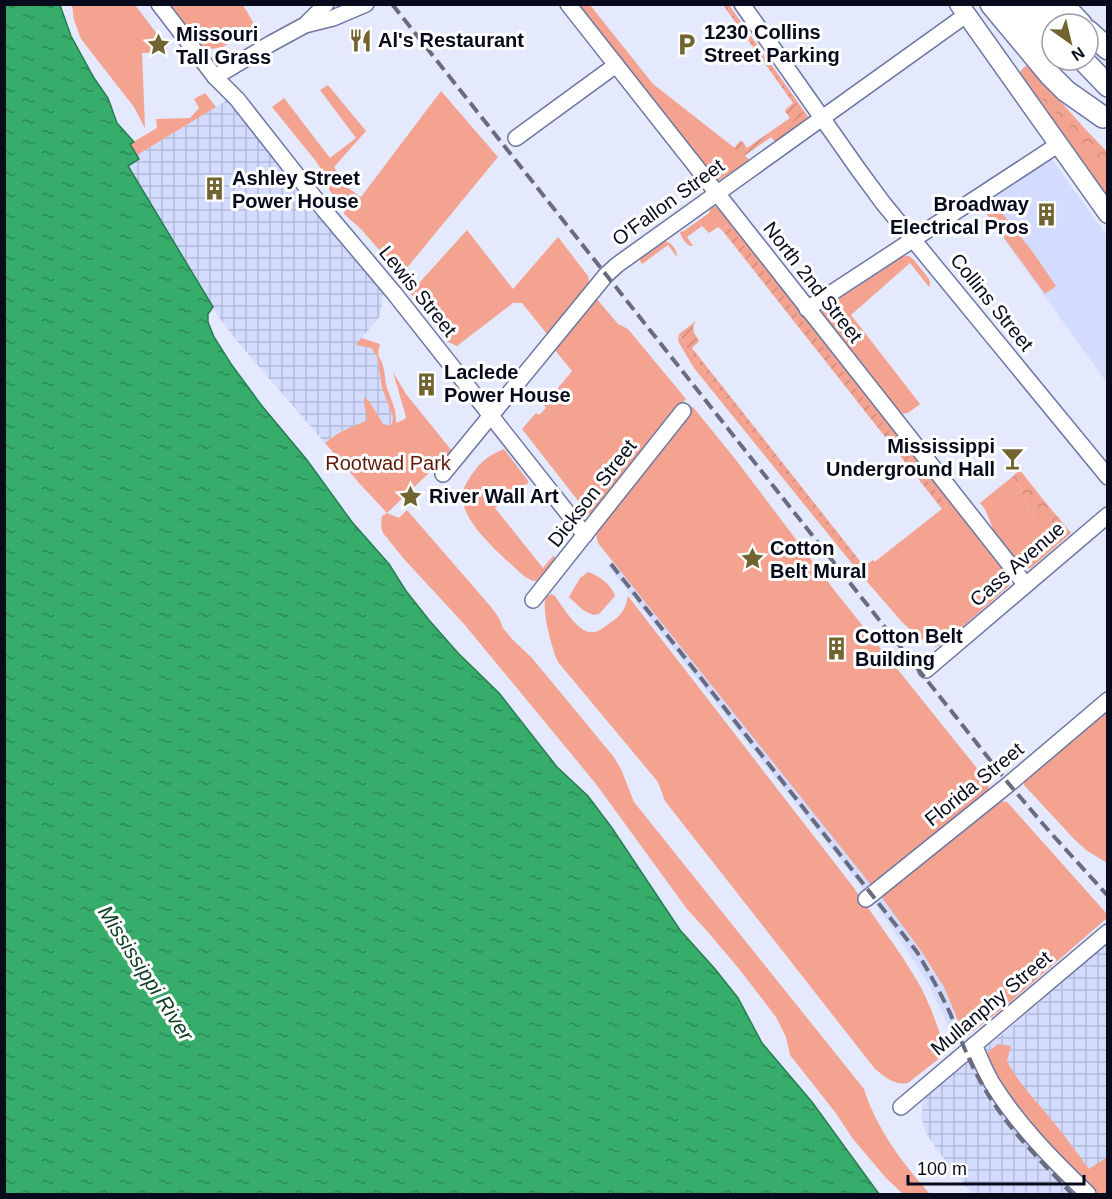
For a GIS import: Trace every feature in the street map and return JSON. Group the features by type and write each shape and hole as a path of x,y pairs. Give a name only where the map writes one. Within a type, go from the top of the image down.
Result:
{"highway":[{"path":"991,4 1050,75 1066,91 1105,119"},
{"path":"1015,4 1040,38"},
{"path":"1066,72 1105,119"},
{"path":"1094,72 1107,86"}],"main road":[{"path":"962,10 1107,214"}],"street":[{"name":"Lewis Street","path":"159,4 215,77 237,99 325,211 394,293 585,536"},
{"path":"305,25 326,4"},
{"path":"215,77 305,25 333,18 366,4"},
{"name":"North 2nd Street","path":"568,4 1025,584"},
{"name":"Collins Street","path":"742,4 877,194 1107,477"},
{"name":"O'Fallon Street","path":"443,474 606,275 822,118 962,10"},
{"path":"516,138 616,65"},
{"path":"807,309 1059,144"},
{"name":"Dickson Street","path":"533,600 683,411"},
{"name":"Cass Avenue","path":"926,669 1107,514"},
{"name":"Florida Street","path":"866,899 1009,784 1107,700"},
{"name":"Mullanphy Street","path":"901,1107 1107,932"},
{"path":"974,1045 990,1080 1004,1102 1040,1146 1088,1194"}],"shaded area":[{"path":"229,99 384,291 380,316 356,345 371,348 377,356 382,388 393,417 390,426 380,430 372,419 342,431 325,443 217,315 128,166 139,159 137,155"},
{"path":"1048,160 1054,162 1107,236 1107,383 980,206"},
{"path":"613,562 895,914 944,987 965,1038 956,1046 929,985 879,909 608,566"},
{"path":"1107,944 1107,1194 972,1194 925,1131 922,1105 927,1095 1011,1027"}],"green space":[{"path":"72,5 135,5 167,47 167,51 164,52 142,53 145,128 134,107 81,39 74,20"},
{"path":"168,5 243,5 256,27 221,48 201,49"},
{"path":"577,5 590,5 653,84 750,160 718,181"},
{"path":"723,5 726,5 804,114 744,156 734,148 740,141 747,148 790,118 785,111 793,103"},
{"path":"726,5 729,5 809,118 775,142 771,137 803,114"},
{"path":"1028,65 1107,152 1107,202 1020,76 1020,72"},
{"path":"1028,65 1107,152 1107,175 1066,123 1029,82 1025,68"},
{"path":"328,85 366,131 334,167 341,177 338,181 361,197 441,91 498,157 401,275 361,229 344,214 345,209 330,191 323,172 315,160 272,107 284,98 330,158 356,138 320,90"},
{"path":"205,93 216,107 137,155 130,144 157,128 156,119 190,118 199,108 194,99"},
{"path":"994,203 1056,286 1045,294 984,210"},
{"path":"711,207 720,209 1009,577 1011,581 1009,586 944,643 936,647 918,637 902,622 862,576 694,368 678,341 679,334 688,350 863,571 947,505 727,225 722,230 718,227 709,233 702,226 687,237 693,246 685,241 680,232 709,213"},
{"path":"728,225 947,505 942,509 722,230"},
{"path":"467,230 513,289 558,237 588,276 589,282 547,334 522,303 513,303 457,346 448,342 410,293"},
{"path":"663,241 673,246 677,257 668,245 642,264 641,256"},
{"path":"904,256 909,256 914,260 929,279 929,287 910,263 851,315 920,404 908,413 902,414 824,319 821,312"},
{"path":"596,298 618,324 628,329 686,399 590,516 522,429 536,413 539,415 546,408 544,405 572,371 554,349"},
{"path":"696,321 693,329 699,341 692,348 864,566 873,560 875,562 863,572 688,350 679,334"},
{"name":"Rootwad Park","path":"361,338 380,344 378,355 384,368 396,423 406,417 393,372 406,394 452,451 387,513 325,443 339,433 366,421 364,397 383,424 390,426 392,423 393,417 382,388 377,356 371,348 356,345"},
{"path":"693,407 838,595 988,782 989,790 984,795 871,885 598,543 596,534 689,408"},
{"path":"504,449 529,482 495,508 543,568 554,555 556,563 542,579 536,581 524,576 492,546 470,520 465,510 463,491 468,480 488,457"},
{"path":"1020,470 1067,528 1061,532 1055,532 1039,524 1012,477"},
{"path":"1012,477 1039,524 1057,532 1067,528 1071,533 1031,568 1026,569 995,534 985,509 980,503"},
{"path":"407,510 491,607 512,639 532,658 613,756 621,769 634,802 864,1089 891,1145 930,1194 903,1194 886,1178 853,1139 835,1112 790,1055 786,1037 776,1017 740,970 687,909 596,784 464,624 383,533 382,516 387,513 399,518"},
{"path":"588,572 604,581 615,596 599,614 593,615 583,610 569,597 580,578"},
{"path":"551,594 580,628 593,632 619,616 628,596 854,888 888,936 923,992 946,1053 908,1083 894,1082 875,1069 665,801 658,782 558,662 550,639 545,610 546,597"},
{"path":"1107,708 1107,863 1075,840 1024,785 1024,780"},
{"path":"1000,801 1007,802 1107,914 1107,918 965,1038 944,987 880,895 990,806"},
{"path":"998,1044 1011,1046 1007,1061 1012,1070 1089,1169 1107,1157 1107,1194 1097,1194 1047,1145 994,1077 986,1054"}],"water":[{"name":"Mississippi River","path":"4,5 60,5 71,36 108,98 117,123 134,142 130,144 139,159 128,166 213,307 208,314 208,322 214,337 231,364 307,460 352,522 389,564 406,591 429,620 458,653 499,693 557,767 588,796 680,930 738,998 762,1043 812,1102 879,1194 5,1194"}],"railway":[{"path":"392,4 1009,784 1108,896"},
{"path":"611,564 917,952 942,997 973,1067 991,1099 1024,1142 1072,1194"}],"place":[{"name":"Al's Restaurant","path":"360,40"},
{"name":"1230 Collins Street Parking","path":"686,44"},
{"name":"Missouri Tall Grass","path":"158,45"},
{"name":"Ashley Street Power House","path":"214,189"},
{"name":"Broadway Electrical Pros","path":"1047,215"},
{"name":"Laclede Power House","path":"426,384"},
{"name":"Mississippi Underground Hall","path":"1013,458"},
{"name":"River Wall Art","path":"411,496"},
{"name":"Cotton Belt Mural","path":"752,559"},
{"name":"Cotton Belt Building","path":"837,648"}]}
